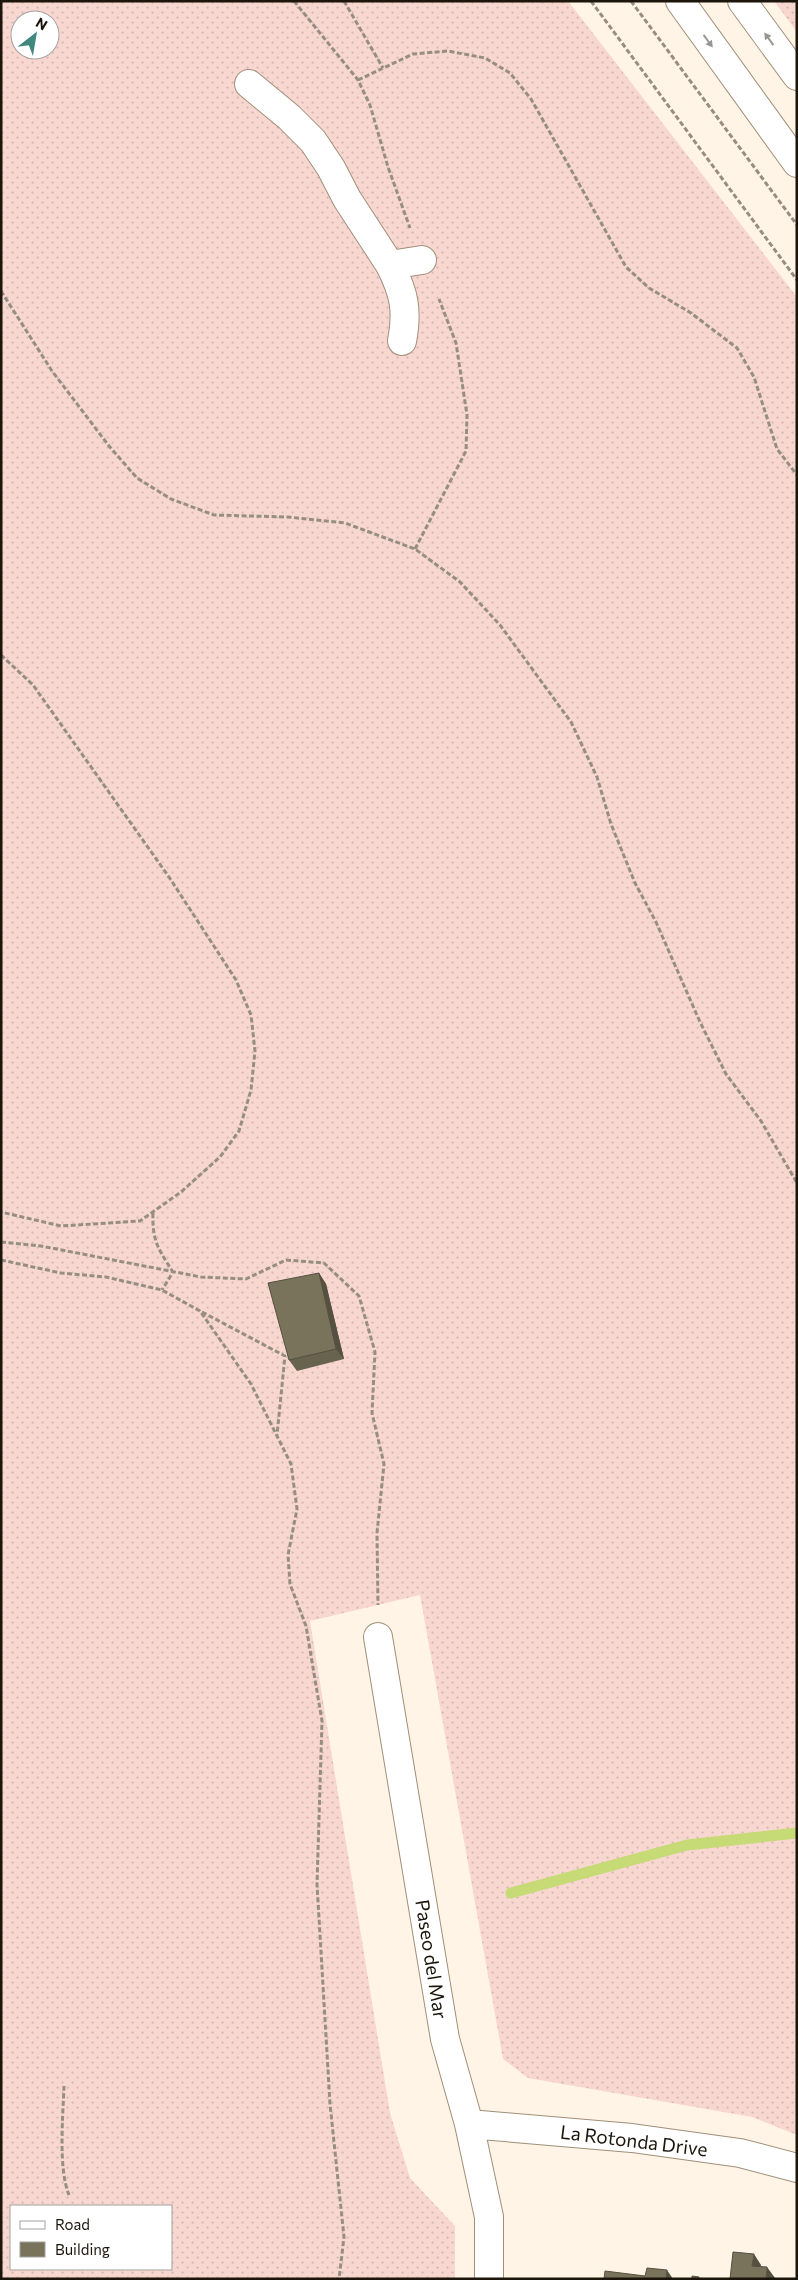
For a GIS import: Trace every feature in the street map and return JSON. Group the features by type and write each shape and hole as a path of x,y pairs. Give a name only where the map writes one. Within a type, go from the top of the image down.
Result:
{"street":[{"path":"680,1 797,163"},
{"path":"742,1 797,76"},
{"path":"249,84 313,141 331,168 346,199 390,265 400,285 406,307 402,341"},
{"path":"390,265 422,260"},
{"name":"Paseo del Mar","path":"378,1637 445,2039 469,2124 489,2217 489,2279"},
{"name":"La Rotonda Drive","path":"469,2124 632,2138 740,2153 797,2168"}],"path":[{"path":"344,1 384,68"},
{"path":"592,1 797,280"},
{"path":"631,1 797,225"},
{"path":"358,80 413,54 448,51 485,58 510,73 531,99 626,266 649,288 692,313 737,348 754,377 777,449 797,474"},
{"path":"1,291 52,371 109,446 137,478 172,499 214,515 288,517 345,523 415,549 460,582 500,624 571,722 597,777 611,824 635,883 656,922 700,1022 726,1074 761,1121 797,1183"},
{"path":"1,655 33,685 169,877 236,980 251,1015 255,1052 251,1090 240,1131 220,1157 181,1192 140,1221 61,1226 1,1212"},
{"path":"153,1212 152,1228 156,1246 172,1272"},
{"path":"1,1242 41,1246 201,1277 246,1279 286,1260 324,1262 360,1296 375,1352 372,1413 384,1464 377,1533 378,1637"},
{"path":"1,1260 61,1273 106,1277 162,1290 285,1356 277,1436"},
{"path":"162,1290 172,1272"},
{"path":"200,1312 251,1384 291,1464 297,1510 288,1555 290,1584 306,1626 322,1721 317,1884 330,2104 344,2237 339,2279"},
{"path":"64,2086 63,2166 65,2187 69,2196"}],"shaded area":[{"path":"1,1 568,1 797,297 797,2135 752,2117 528,2078 503,2059 420,1595 310,1621 390,2113 410,2178 455,2226 455,2279 1,2279"},
{"path":"774,1 797,1 797,32"}],"building":[{"path":"319,1273 336,1349 289,1360 268,1283"},
{"path":"733,2252 754,2254 752,2266 767,2267 766,2279 730,2279"},
{"path":"647,2268 667,2270 666,2278 673,2279 604,2279 605,2271 645,2276"},
{"path":"692,2276 699,2277 699,2279 692,2279"}],"waterway":[{"path":"511,1893 687,1845 797,1833"}]}
